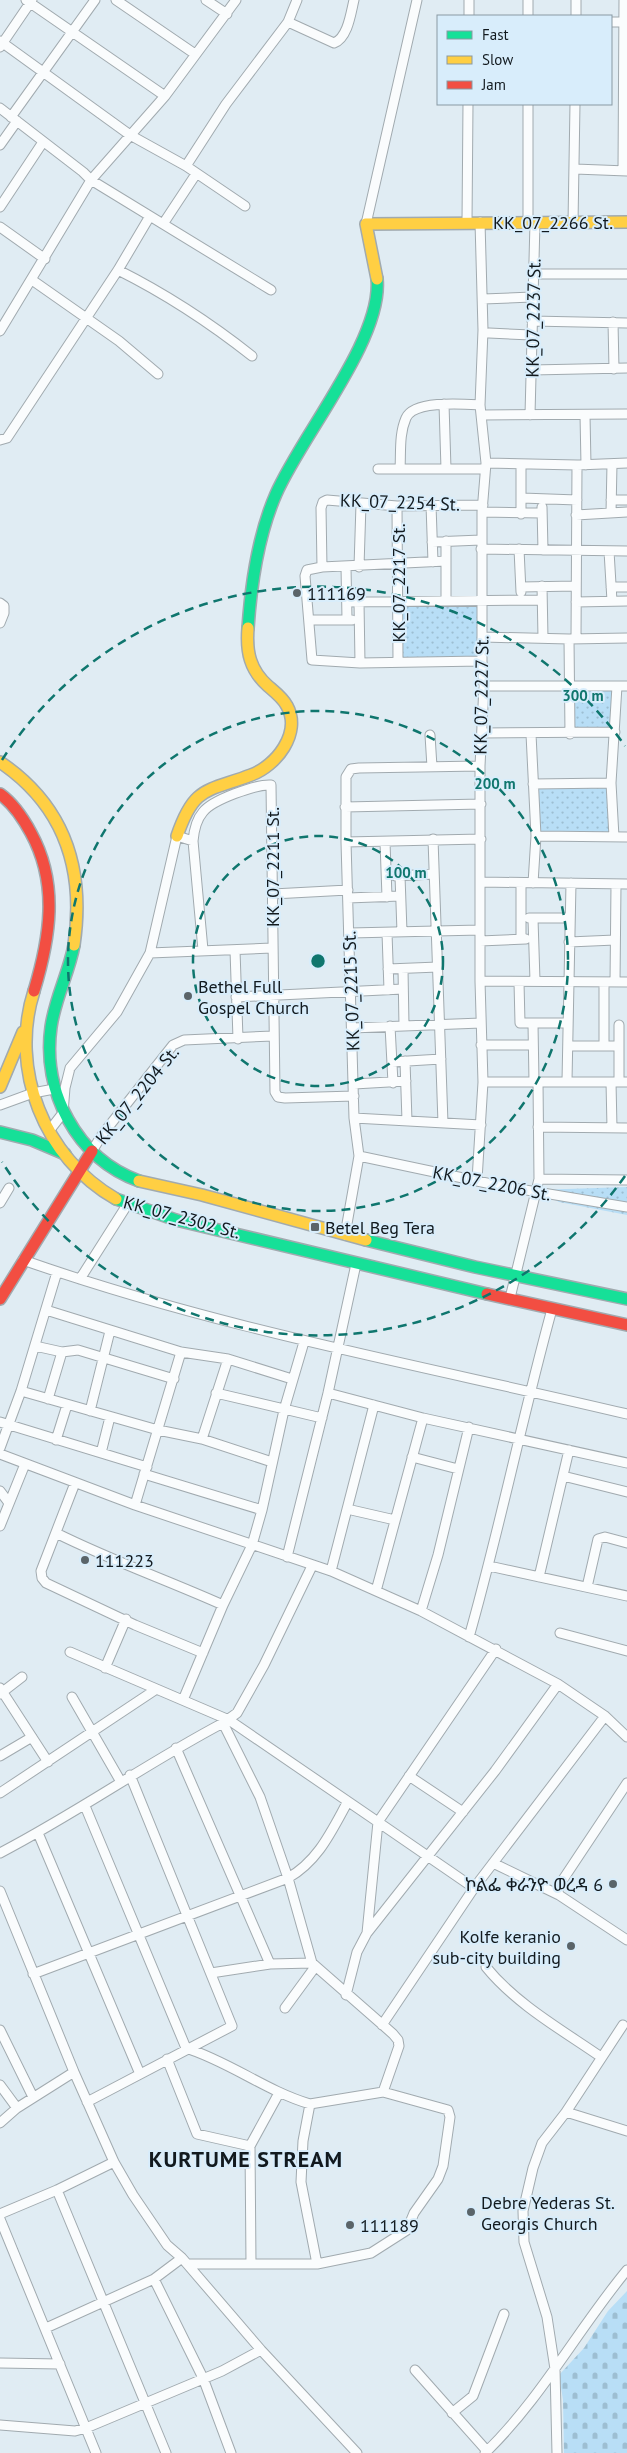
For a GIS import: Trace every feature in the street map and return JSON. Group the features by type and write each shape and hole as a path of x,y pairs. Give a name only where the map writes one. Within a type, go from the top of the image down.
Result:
{"main road":[{"name":"KK_07_2266 St.","path":"366,224 627,222"},
{"path":"177,836 186,811 192,801 203,794 266,769 276,761 285,747 291,725 288,707 284,699 261,679 249,659 247,637 261,540 277,490 338,387 372,324 377,293 366,224"},
{"name":"KK_07_2302 St.","path":"0,762 21,777 41,798 54,817 71,857 76,881 77,912 73,950 48,1035 49,1063 54,1090 63,1113 77,1136 92,1151 136,1180 214,1198 345,1235 514,1275 627,1299"},
{"name":"KK_07_2302 St.","path":"3,796 26,823 42,852 52,902 49,934 28,1006 25,1028 26,1059 33,1094 49,1131 80,1172 98,1188 127,1205 356,1264 627,1325"},
{"path":"0,1087 25,1028"},
{"path":"0,1132 32,1140 65,1154"},
{"path":"0,1299 22,1260 92,1151"}],"street":[{"path":"0,145 43,72 95,0"},
{"path":"116,0 196,54"},
{"path":"206,0 227,14"},
{"path":"0,331 91,180 165,96 236,0"},
{"path":"186,166 226,104 288,22 297,0"},
{"path":"288,22 334,43 341,38 350,19 354,0"},
{"path":"366,224 417,0"},
{"path":"469,0 469,15"},
{"path":"528,0 528,15"},
{"path":"576,0 576,15"},
{"path":"575,169 625,171 624,0"},
{"path":"165,96 29,1 1,44 130,135 186,166 244,206"},
{"path":"612,22 625,22"},
{"path":"466,222 468,105"},
{"name":"KK_07_2237 St.","path":"528,105 534,274 530,415"},
{"path":"573,223 575,105"},
{"path":"0,108 91,180 271,290"},
{"path":"0,207 3,196 43,142"},
{"path":"163,224 196,174"},
{"path":"0,440 7,438 85,316 118,270 150,216"},
{"name":"KK_07_2227 St.","path":"477,1180 483,1082 480,981 480,766 484,686 481,544 485,466 480,404 483,299 480,222"},
{"path":"0,227 45,259"},
{"path":"118,270 157,289 212,324 252,356"},
{"path":"534,274 627,274"},
{"path":"32,280 85,316 158,374"},
{"path":"483,299 532,297"},
{"path":"532,320 627,323"},
{"path":"613,322 614,369"},
{"path":"489,333 531,335"},
{"path":"532,370 627,368"},
{"path":"400,469 402,434 406,416 413,410 423,406 444,404 480,404"},
{"path":"444,404 446,469"},
{"path":"482,415 627,414"},
{"path":"570,734 569,688 576,602 576,515 585,415"},
{"path":"378,469 446,469 521,464 581,465 627,463"},
{"path":"521,464 521,514"},
{"path":"611,513 612,464"},
{"path":"522,498 577,500"},
{"path":"542,499 543,550"},
{"name":"KK_07_2254 St.","path":"322,567 321,508 322,502 327,500 361,504 431,505 482,509"},
{"path":"611,500 627,500"},
{"path":"359,566 361,504"},
{"path":"431,505 433,562"},
{"name":"KK_07_2217 St.","path":"397,506 398,661"},
{"path":"482,509 521,514 542,513"},
{"path":"576,515 627,512"},
{"path":"432,542 446,541 543,550 627,550"},
{"path":"446,541 446,600"},
{"path":"519,549 521,600"},
{"path":"609,551 612,601"},
{"path":"446,561 322,567 312,568 305,572 312,660 360,663 482,661"},
{"path":"346,567 347,619"},
{"path":"542,586 543,638"},
{"path":"520,587 576,586"},
{"path":"611,587 627,587"},
{"path":"347,602 541,600"},
{"path":"576,602 627,601"},
{"path":"360,602 360,663"},
{"path":"0,603 4,606 4,613 0,623"},
{"path":"310,620 360,620"},
{"path":"483,637 627,638"},
{"path":"484,686 569,688 622,686 615,732 611,783 614,836"},
{"path":"482,733 570,734 615,732"},
{"path":"531,734 536,836 533,883"},
{"path":"430,735 432,766 480,766"},
{"name":"KK_07_2215 St.","path":"345,1235 359,1156 354,1118 352,993 345,807 346,776 351,769 432,766"},
{"path":"533,784 611,783"},
{"name":"KK_07_2211 St.","path":"193,841 195,825 203,810 227,797 254,788 271,786 275,1092 278,1097 354,1096"},
{"path":"345,807 481,804"},
{"path":"49,1131 63,1113 65,1088 70,1068 117,1012 150,953 177,836 193,841 203,950"},
{"path":"536,836 627,836"},
{"path":"346,842 481,838"},
{"path":"433,839 443,1123"},
{"path":"385,842 387,897"},
{"path":"386,876 434,874"},
{"path":"400,876 402,932"},
{"path":"481,882 627,884"},
{"path":"521,884 521,939"},
{"path":"567,1081 571,884"},
{"path":"615,982 616,885"},
{"path":"273,894 400,896"},
{"path":"521,918 570,918"},
{"path":"533,919 535,981"},
{"path":"350,933 480,930"},
{"path":"387,933 389,990"},
{"path":"480,941 534,939"},
{"path":"569,942 615,940"},
{"name":"KK_07_2211 St.","path":"150,953 272,948"},
{"path":"235,950 238,1039"},
{"path":"388,970 438,967"},
{"path":"402,969 404,1026"},
{"path":"480,981 627,982"},
{"path":"519,982 520,1023 568,1024"},
{"path":"604,982 604,1046"},
{"path":"236,997 273,997 403,989"},
{"path":"352,1028 481,1023"},
{"path":"510,1298 514,1275 539,1179 533,1024"},
{"path":"604,1024 623,1025 619,1046 619,1082 612,1128"},
{"path":"390,1026 392,1083"},
{"name":"KK_07_2204 St.","path":"92,1151 102,1135 173,1044 184,1040 273,1036"},
{"path":"481,1045 534,1045"},
{"path":"568,1046 619,1046"},
{"path":"392,1062 441,1059"},
{"path":"405,1061 407,1121"},
{"path":"354,1084 406,1081"},
{"path":"483,1082 619,1082"},
{"path":"0,1105 33,1094 54,1090"},
{"path":"354,1118 481,1125"},
{"path":"538,1127 627,1128"},
{"name":"KK_07_2206 St.","path":"359,1156 477,1180 627,1207"},
{"path":"539,1179 627,1180"},
{"path":"0,1202 9,1188"},
{"path":"80,1279 127,1205"},
{"path":"22,1260 80,1279 304,1342 627,1414"},
{"path":"287,1558 322,1418 356,1264"},
{"path":"0,1448 10,1425 57,1272"},
{"path":"469,1637 489,1566 518,1438 552,1309"},
{"path":"46,1310 181,1352 228,1359 292,1379"},
{"path":"90,1411 110,1331"},
{"path":"183,1700 223,1604 252,1545 262,1510 284,1410 304,1342"},
{"path":"34,1346 62,1352 78,1350 174,1379"},
{"path":"48,1399 62,1352"},
{"path":"135,1506 181,1352"},
{"path":"202,1439 228,1359"},
{"path":"21,1391 158,1430 202,1439 272,1462"},
{"path":"328,1392 422,1418 627,1463"},
{"path":"216,1393 322,1418"},
{"path":"56,1440 67,1405"},
{"path":"331,1571 374,1405"},
{"path":"101,1453 110,1417"},
{"path":"376,1591 422,1418"},
{"path":"0,1422 101,1453 262,1510"},
{"path":"421,1610 438,1555 469,1428"},
{"path":"539,1577 569,1450"},
{"path":"0,1454 135,1506 287,1558 331,1571 421,1610 558,1684 605,1716 627,1737"},
{"path":"412,1457 458,1469"},
{"path":"0,1526 25,1464"},
{"path":"563,1476 627,1492"},
{"path":"75,1483 41,1571 42,1578 46,1583 126,1619 135,1625 203,1653"},
{"path":"0,1491 9,1503"},
{"path":"346,1509 395,1520"},
{"path":"56,1533 92,1551 132,1565 223,1604"},
{"path":"587,1587 598,1539 605,1537 627,1543"},
{"path":"0,1853 85,1806 130,1775 226,1722 237,1714 264,1665 312,1566"},
{"path":"489,1566 627,1596"},
{"path":"105,1668 126,1619"},
{"path":"560,1633 627,1651"},
{"path":"366,1933 378,1822 496,1649"},
{"path":"70,1652 155,1690 183,1700 226,1722 474,1888"},
{"path":"22,1677 1,1691 48,1762"},
{"path":"346,1995 357,1952 366,1933 463,1812 558,1684"},
{"path":"0,1793 155,1690"},
{"path":"72,1697 121,1782"},
{"path":"382,2025 474,1888 605,1716"},
{"path":"226,1722 260,1797 288,1878 313,1965 398,2040 399,2046 383,2092"},
{"path":"0,1756 32,1737"},
{"path":"176,1748 270,1964"},
{"path":"87,2102 186,2048 232,2026 130,1775"},
{"path":"409,1776 463,1812"},
{"path":"559,1895 560,1884 627,1783"},
{"path":"33,1974 187,1914 288,1878 302,1870 318,1854 347,1803"},
{"path":"46,2328 154,2279 185,2261 317,2264 371,2254 407,2230 414,2213 438,2179 443,2166 450,2117 448,2110 383,2092 310,2104 279,2093 207,2055 186,2048 85,1806"},
{"path":"38,1833 140,2074"},
{"path":"493,1863 559,1895 627,1940"},
{"path":"0,1891 87,2102 114,2162 133,2195 167,2245 185,2261 261,2350 357,2453"},
{"path":"211,1973 270,1964 313,1965"},
{"path":"285,2008 313,1965"},
{"path":"486,1967 498,1982 602,2057"},
{"path":"557,2453 555,2369 547,2317 524,2242 523,2211 532,2168 542,2143 566,2112 626,2024"},
{"path":"0,2030 33,2097"},
{"path":"167,2059 197,2134 250,2146"},
{"path":"0,2123 17,2108 74,2072"},
{"path":"0,2085 17,2108"},
{"path":"251,2264 250,2146 279,2093"},
{"path":"310,2104 302,2141 302,2182 317,2264"},
{"path":"566,2112 627,2131"},
{"path":"0,2214 58,2190 114,2162"},
{"path":"58,2190 102,2303 166,2453"},
{"path":"0,2219 96,2453"},
{"path":"415,2370 486,2452 555,2369 608,2293 627,2270"},
{"path":"154,2279 203,2378 231,2453"},
{"path":"452,2413 473,2396 504,2314"},
{"path":"0,2426 74,2431 86,2428 222,2371 261,2350"},
{"path":"0,2362 60,2364"}],"green space":[{"path":"483,600 482,661 400,663 398,601"},
{"path":"617,686 615,732 570,734 569,688"},
{"path":"611,783 614,837 536,836 533,784"},
{"path":"627,1187 627,1215 559,1202 536,1190"},
{"path":"627,2291 627,2453 564,2453 563,2400 559,2375 584,2348 608,2311"}],"traffic: fast":[{"path":"248,628 256,560 264,526 276,494 288,471 338,387 367,330 375,303 377,279"},
{"path":"74,945 51,1027 52,1075 58,1098 68,1119 81,1139 97,1156 117,1170 139,1181"},
{"path":"0,1132 32,1140 65,1154"},
{"path":"116,1199 176,1220 487,1294"},
{"path":"366,1240 475,1267 627,1299"}],"traffic: slow":[{"path":"377,279 366,224 627,222"},
{"path":"177,836 189,808 196,799 212,789 260,771 277,756 289,737 291,716 281,698 262,680 253,667 249,653 248,628"},
{"path":"0,762 22,779 41,799 55,819 66,842 73,866 76,891 77,917 74,945"},
{"path":"34,991 27,1021 26,1051 30,1080 39,1109 52,1136 69,1160 91,1181 116,1199"},
{"path":"0,1087 23,1032"},
{"path":"139,1181 202,1195 366,1240"}],"traffic: jam":[{"path":"0,794 14,807 28,827 40,852 46,872 49,911 47,931 40,971 34,991"},
{"path":"0,1299 92,1151"},
{"path":"487,1294 627,1325"}],"place":[{"name":"111169","path":"297,593"},
{"name":"Bethel Full Gospel Church","path":"188,996"},
{"name":"Betel Beg Tera","path":"315,1227"},
{"name":"111223","path":"85,1560"},
{"name":"ኮልፌ ቀራንዮ ወረዳ 6","path":"613,1884"},
{"name":"Kolfe keranio sub-city building","path":"571,1946"},
{"name":"Debre Yederas St. Georgis Church","path":"471,2212"},
{"name":"111189","path":"350,2225"}],"district":[{"name":"KURTUME STREAM","path":"246,2159"}]}
